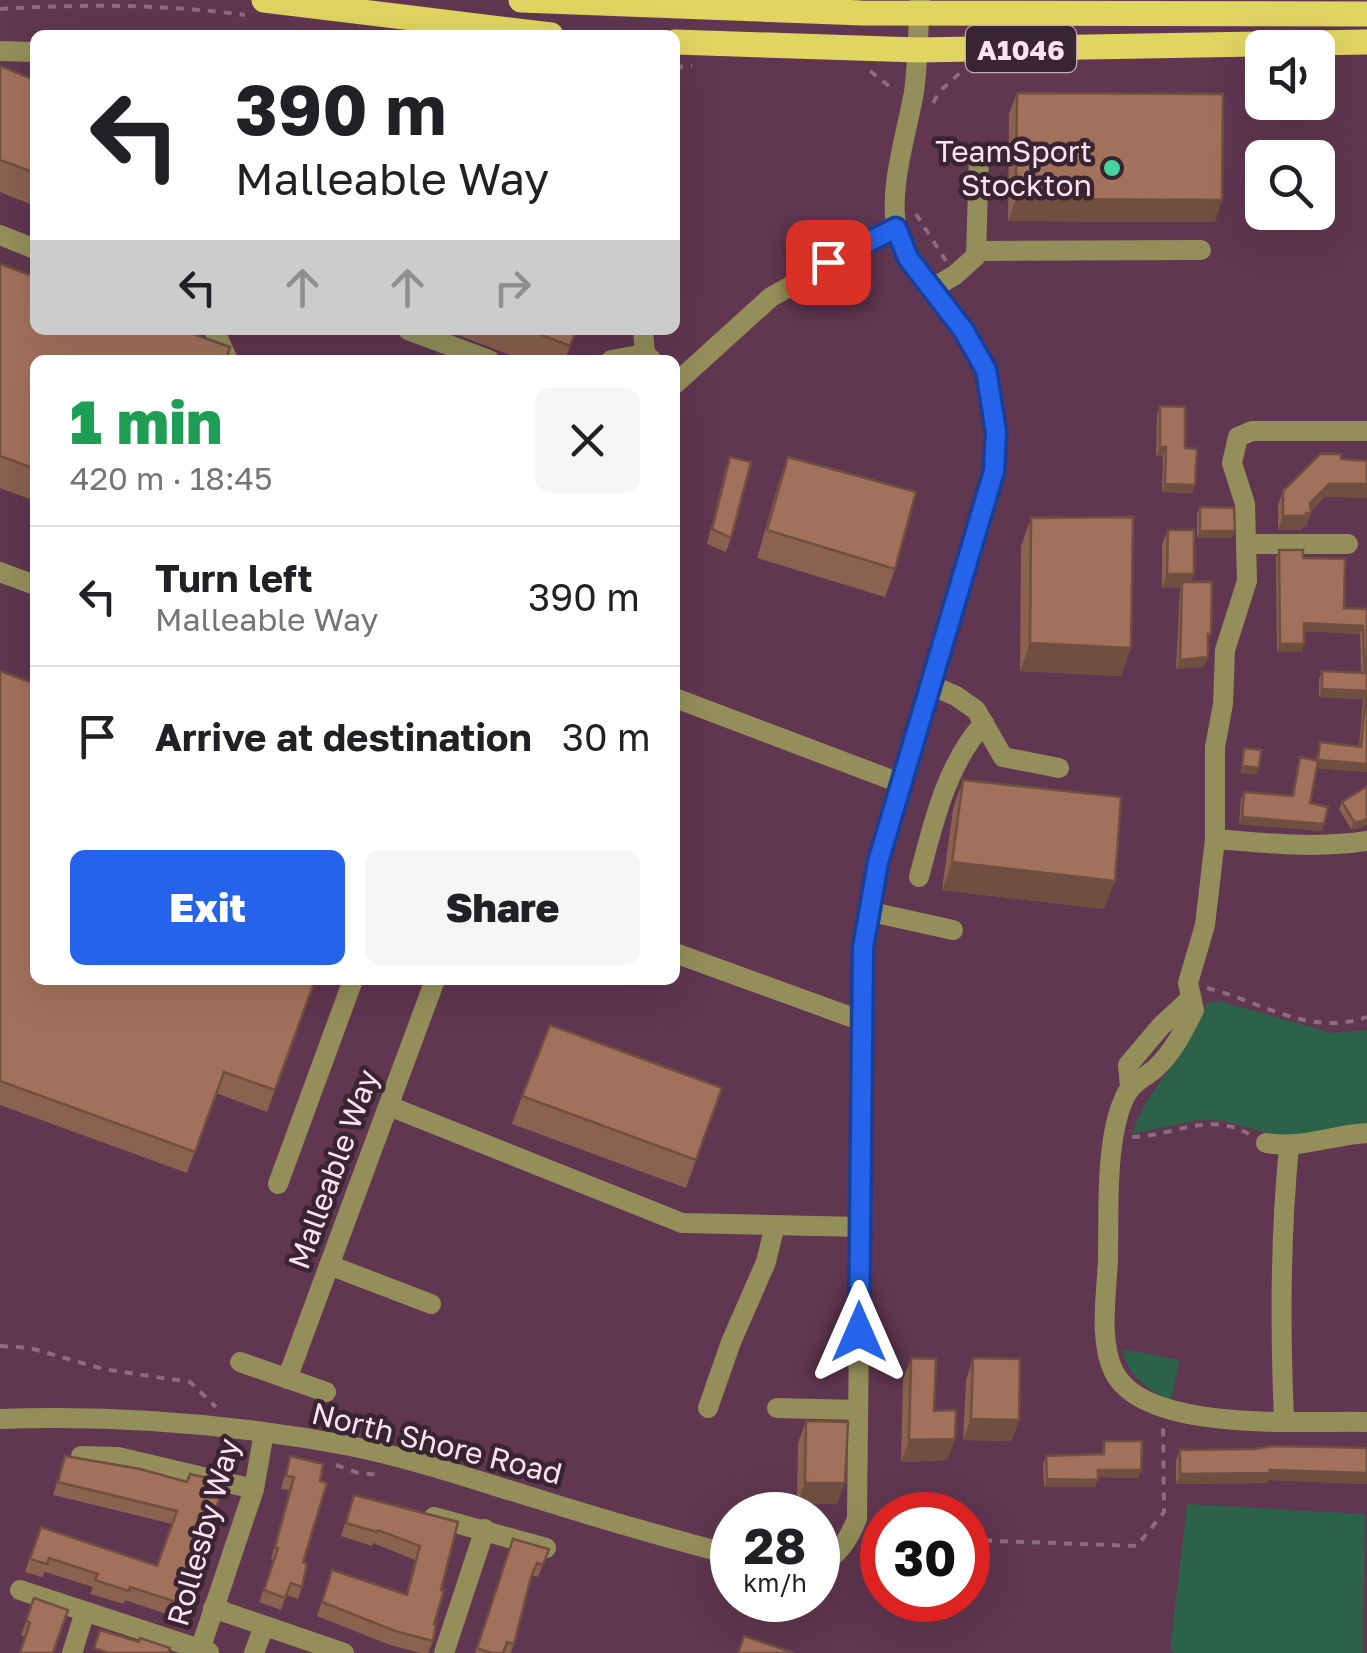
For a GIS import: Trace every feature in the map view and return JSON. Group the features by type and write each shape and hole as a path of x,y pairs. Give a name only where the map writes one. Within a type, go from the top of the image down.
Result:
{"main road":[{"name":"A1046","path":"522,0 762,11 1323,7 1367,14"},
{"path":"259,8 497,30"},
{"name":"A1046","path":"680,42 917,50 1367,42"}],"street":[{"path":"861,1492 862,1021 867,911 900,783 994,471 996,432 986,370 964,331 908,258 896,228 896,194 914,89 920,7"},
{"path":"0,50 30,52"},
{"path":"931,289 976,256 979,156"},
{"path":"680,377 771,296 896,228"},
{"path":"0,235 30,247"},
{"path":"976,251 1201,250"},
{"path":"421,335 475,355"},
{"path":"1367,431 1252,431 1238,437 1232,463 1245,504 1247,581 1224,650 1222,704 1214,747 1215,839 1205,925 1190,990 1128,1065 1130,1088 1122,1102 1114,1142 1106,1341 1114,1372 1131,1392 1163,1408 1213,1420 1367,1422"},
{"path":"1246,544 1348,544"},
{"path":"0,572 30,584"},
{"path":"929,684 965,702 984,723 1003,756 1059,768"},
{"path":"680,700 900,783"},
{"path":"919,877 955,766 984,723"},
{"path":"1215,839 1303,846 1367,841"},
{"path":"867,911 953,930"},
{"path":"680,955 862,1021"},
{"path":"278,1184 351,985"},
{"name":"Malleable Way","path":"287,1379 433,985"},
{"path":"389,1106 682,1223 860,1227"},
{"path":"1266,1143 1289,1147 1367,1133"},
{"path":"1284,1420 1281,1227 1289,1147"},
{"path":"708,1408 730,1342 766,1262 768,1225"},
{"path":"330,1265 431,1304"},
{"path":"240,1362 326,1392"},
{"path":"777,1408 858,1410"},
{"name":"North Shore Road","path":"0,1419 112,1418 264,1432 352,1447 440,1468 710,1548"},
{"name":"Rollesby Way","path":"206,1651 213,1608 254,1489 264,1432"},
{"path":"81,1456 118,1457 254,1489"},
{"path":"413,1512 546,1548"},
{"path":"444,1653 485,1529"},
{"path":"840,1550 860,1530"},
{"path":"20,1590 206,1651"},
{"path":"213,1608 344,1653"},
{"path":"72,1653 85,1612"},
{"path":"254,1653 264,1626"}],"path":[{"path":"0,9 94,4 259,8"},
{"path":"933,102 940,92"},
{"path":"912,208 945,260"},
{"path":"1190,990 1260,1004 1293,1018 1324,1025 1345,1025 1367,1017"},
{"path":"1128,1136 1150,1136 1212,1122 1230,1125 1266,1143"},
{"path":"0,1346 30,1348 103,1369 190,1382 223,1414 230,1429"},
{"path":"990,1541 1137,1546 1164,1512 1163,1408"}],"green space":[{"path":"1219,1001 1332,1033 1367,1030 1367,1124 1280,1137 1224,1121 1197,1120 1132,1134 1148,1099 1191,1037 1207,1002"},
{"path":"1122,1349 1180,1360 1171,1401 1140,1381"},
{"path":"1187,1504 1365,1514 1363,1653 1175,1653 1170,1649"}],"building":[{"path":"0,66 30,78 30,171 0,160"},
{"name":"TeamSport Stockton","path":"1017,93 1223,94 1222,200 1016,199"},
{"path":"0,264 30,275 30,335 196,335 230,347 228,355 30,355 30,467 0,456"},
{"path":"541,335 574,335 570,346"},
{"path":"1160,406 1185,407 1185,448 1197,449 1195,485 1165,484 1166,447 1160,447"},
{"path":"1320,454 1341,454 1341,459 1367,461 1367,484 1329,484 1310,503 1311,513 1283,516 1283,491"},
{"path":"730,457 751,462 731,538 712,529"},
{"path":"788,457 916,492 895,569 767,530"},
{"path":"1200,507 1234,508 1235,531 1200,531"},
{"path":"1133,517 1131,648 1030,643 1031,518"},
{"path":"1168,530 1194,530 1194,574 1167,574"},
{"path":"1279,550 1303,550 1303,558 1345,559 1344,608 1367,609 1367,764 1318,760 1320,742 1361,747 1366,691 1322,689 1322,671 1365,673 1363,626 1304,623 1304,644 1280,644"},
{"path":"1182,582 1212,582 1208,657 1180,660"},
{"path":"0,671 30,682 30,985 313,985 275,1090 224,1072 195,1152 0,1081"},
{"path":"1244,748 1261,750 1259,768 1242,766"},
{"path":"1300,757 1318,761 1310,803 1328,807 1324,824 1242,817 1244,792 1293,796"},
{"path":"963,780 1121,797 1115,881 952,862"},
{"path":"1367,786 1367,818 1354,822 1342,802"},
{"path":"550,1025 722,1088 696,1160 522,1096"},
{"path":"911,1358 936,1359 934,1411 956,1410 955,1439 909,1440"},
{"path":"973,1358 1020,1359 1019,1420 971,1419"},
{"path":"806,1421 848,1422 845,1483 805,1483"},
{"path":"1104,1441 1142,1441 1141,1470 1098,1470 1098,1480 1047,1479 1046,1456 1104,1454"},
{"path":"1273,1446 1367,1448 1367,1473 1270,1470 1180,1474 1180,1450"},
{"path":"65,1456 187,1482 190,1474 225,1482 183,1604 95,1580 98,1574 49,1558 47,1564 30,1559 41,1527 157,1566 177,1511 58,1482"},
{"path":"290,1456 323,1464 320,1481 327,1483 303,1562 307,1564 302,1587 291,1583 285,1598 264,1590 294,1477 286,1476"},
{"path":"354,1495 458,1522 433,1641 395,1631 322,1602 332,1570 407,1595 420,1546 346,1523"},
{"path":"513,1539 549,1549 543,1565 537,1563 531,1577 514,1644 507,1642 503,1653 491,1653 477,1648"},
{"path":"34,1598 68,1610 53,1653 20,1653"},
{"path":"100,1630 170,1648 168,1653 109,1653 94,1648"},
{"path":"744,1636 794,1653 738,1653"}],"place":[{"name":"TeamSport Stockton","path":"1112,168"}],"route":[{"path":"828,262 896,228 908,258 964,331 986,370 996,432 994,471 929,684 867,911 863,948 859,1332"}]}
